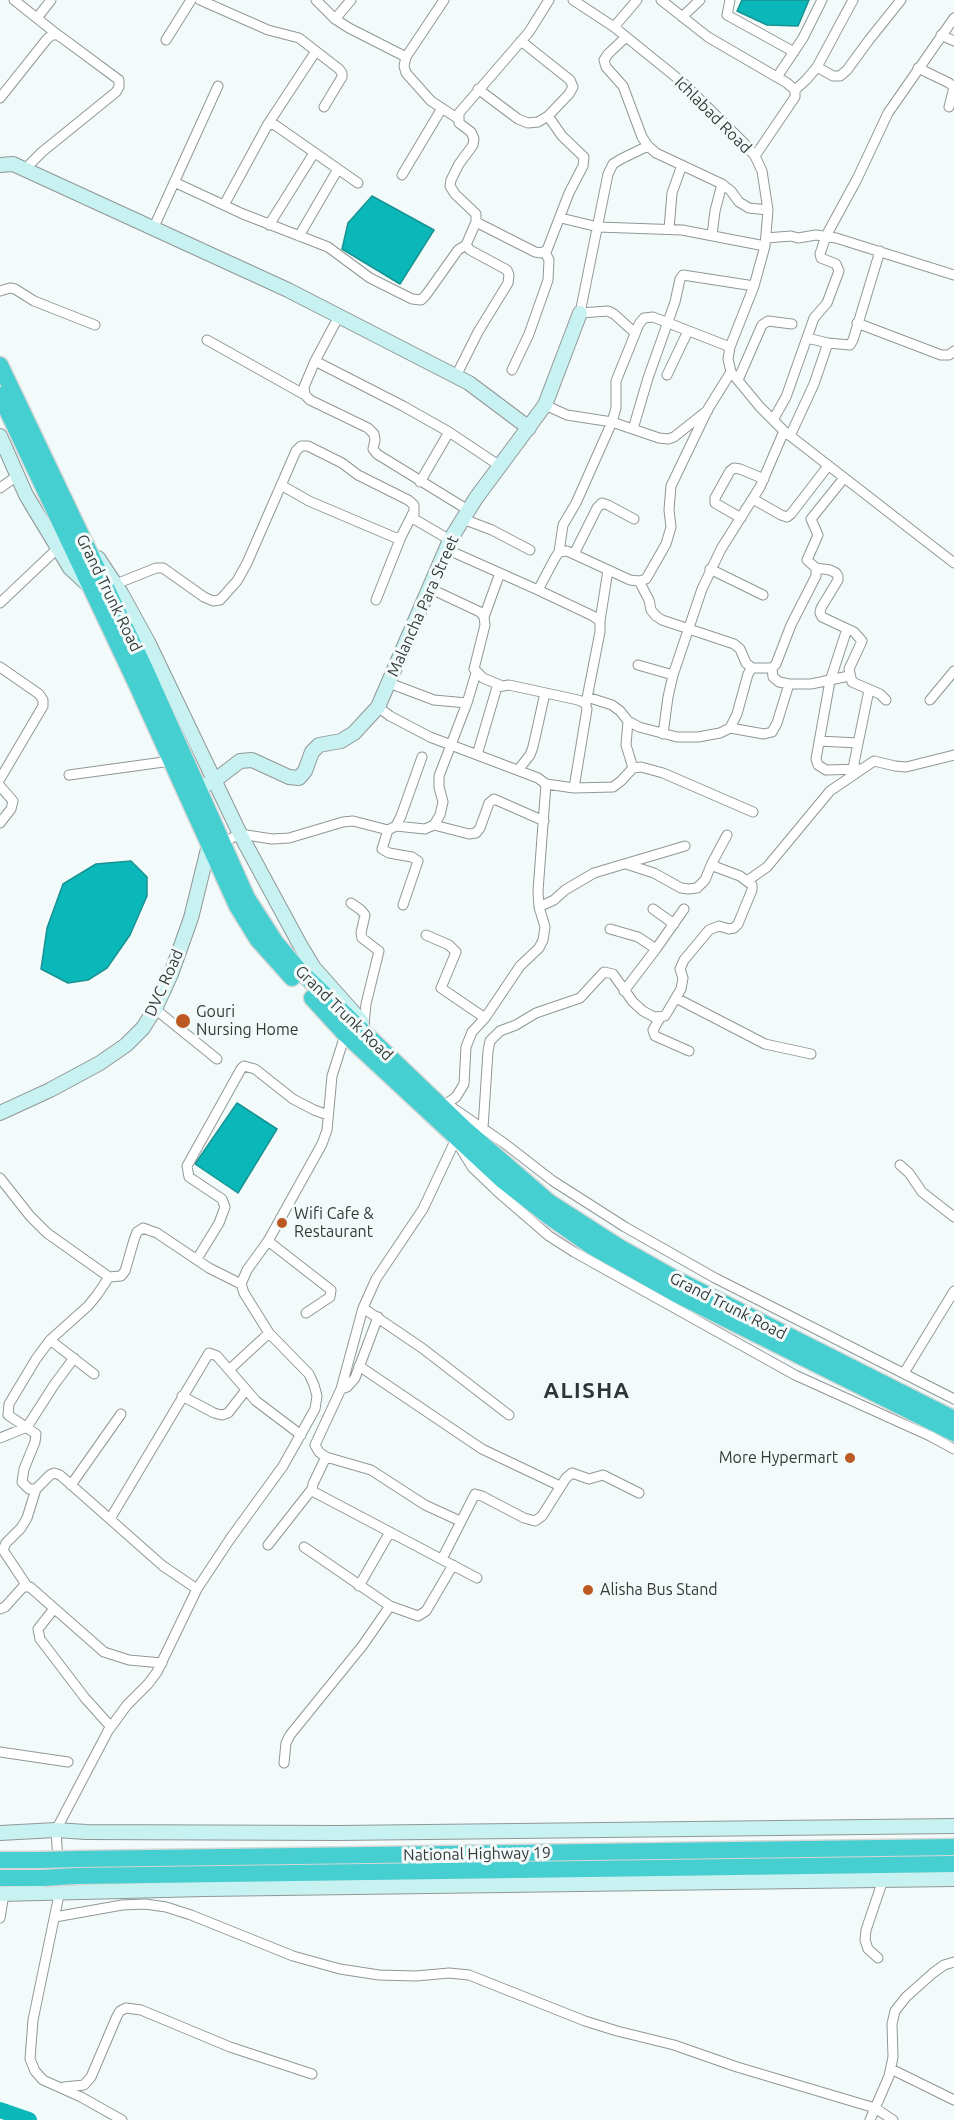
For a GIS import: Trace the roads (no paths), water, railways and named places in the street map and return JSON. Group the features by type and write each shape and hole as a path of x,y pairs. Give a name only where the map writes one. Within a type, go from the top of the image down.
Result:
{"highway":[{"name":"Grand Trunk Road","path":"0,365 145,669 215,844 237,906 258,940 286,973 374,1043 511,1171 549,1202 619,1247 674,1278 954,1419"},
{"name":"Grand Trunk Road","path":"0,395 171,761 192,791"},
{"name":"Grand Trunk Road","path":"354,1026 452,1135 502,1180 591,1246 676,1294 954,1433"},
{"name":"National Highway 19","path":"0,1860 954,1847"},
{"path":"1,1889 43,1878 75,1876 954,1864"}],"main road":[{"path":"0,165 13,165 288,290 469,383 529,428"},
{"name":"Malancha Para Street","path":"192,791 214,781 240,761 252,760 289,777 299,778 305,771 312,752 319,745 340,741 354,734 378,706 448,544 500,466 545,405 580,313"},
{"path":"0,436 17,476 57,549 70,568 90,588"},
{"path":"85,543 104,565 116,584 148,642 240,834 309,959 354,1026"},
{"name":"DVC Road","path":"0,1113 100,1063 126,1046 143,1028 155,1009 171,974 215,844"},
{"path":"0,1833 56,1830 338,1833 954,1826"},
{"path":"1,1889 60,1892 954,1880"}],"street":[{"path":"14,0 119,80 116,92 24,170"},
{"path":"37,18 51,0"},
{"path":"166,40 191,0"},
{"path":"200,0 268,30 299,38 339,69 342,73 324,107"},
{"path":"316,0 335,19 349,28 406,57"},
{"path":"335,19 351,0"},
{"path":"174,182 336,252 370,278 404,296 421,300 458,250 466,245 476,222 476,214 455,195 450,186 451,180 473,146 474,139 471,132 459,123 457,118 431,101 406,73 404,66 406,57 444,0"},
{"path":"457,118 463,106 521,41 549,0"},
{"name":"Ichlabad Road","path":"573,0 614,27 682,82 744,143 755,156 762,171 768,210 765,242 754,286 730,347 728,359 731,372"},
{"path":"614,27 637,0"},
{"path":"660,0 708,37 795,90"},
{"path":"682,17 700,0"},
{"path":"730,0 727,15 794,52"},
{"path":"777,77 794,52 822,0"},
{"path":"755,156 795,97 795,90 817,67 853,0"},
{"path":"817,67 833,76 840,76 901,0"},
{"path":"773,420 786,397 817,313 827,303 839,272 836,264 821,258 820,254 826,236 857,179 888,113 954,18"},
{"path":"2,91 47,39 52,35 58,35"},
{"path":"941,35 954,41"},
{"path":"626,37 604,60 606,67 623,86 648,147 722,184 748,208 768,210"},
{"path":"478,89 518,120 528,123 538,122 548,116 569,94 573,87 570,80 521,41"},
{"path":"224,205 268,124 316,51"},
{"path":"918,68 954,87 949,107"},
{"path":"153,229 218,86"},
{"path":"402,175 442,108"},
{"path":"545,252 561,218 569,193 583,166 584,157 562,136 548,116"},
{"path":"268,124 275,125 358,183"},
{"path":"635,333 614,314 600,311 580,313 608,174 614,164 648,147"},
{"path":"269,225 314,153"},
{"path":"669,229 672,193 682,165"},
{"path":"299,236 338,169"},
{"path":"712,235 714,211 722,184"},
{"path":"561,218 598,227 669,229 765,242 795,237 826,236 954,275"},
{"path":"476,222 535,252 545,252"},
{"path":"456,376 478,332 508,283 509,275 507,270 470,250 466,245"},
{"path":"807,338 850,345 880,251"},
{"path":"512,370 529,334 548,280 549,260 545,252"},
{"path":"633,429 683,275 754,286"},
{"path":"0,291 15,289 34,301 95,325"},
{"path":"304,395 304,387 315,361 339,316"},
{"path":"538,590 559,552 563,525 576,503 612,422 617,399 616,381 639,324 644,318 653,317 730,347"},
{"path":"738,380 762,325 768,321 792,324"},
{"path":"857,323 941,355 949,355 954,351"},
{"path":"667,375 688,332"},
{"path":"207,340 310,400 368,428 374,434 373,449 377,454 466,515 530,550"},
{"path":"663,734 673,675 710,569 753,499 810,393 828,343"},
{"path":"315,361 379,392 449,432 500,466"},
{"path":"559,552 567,551 630,580 646,579 666,544 671,527 669,510 671,486 708,409 731,372 787,434 954,563"},
{"path":"545,405 567,415 612,422 668,439 674,437 708,409"},
{"path":"420,482 449,432"},
{"path":"116,584 156,568 163,568 204,597 213,601 220,600 237,581 247,563 298,447 305,445 342,463 358,475 414,505 376,600"},
{"path":"753,499 787,517 792,514 828,466"},
{"path":"741,518 715,503 715,498 730,471 734,468 740,469 764,479"},
{"path":"0,488 17,476"},
{"path":"844,478 811,519 818,535 807,560 816,568 830,570 838,576 838,580 821,608 822,617 861,637 862,641 850,664 849,676 852,682 879,694 886,700"},
{"path":"281,484 322,507 396,538 401,537"},
{"path":"574,554 597,508 602,503 634,519"},
{"path":"412,513 414,519 448,544 500,573 600,621"},
{"path":"0,603 57,549"},
{"path":"639,581 649,600 651,610 656,616 734,644 752,668 772,668 776,664 796,615 816,576 816,568"},
{"path":"710,569 763,595"},
{"path":"574,788 608,570"},
{"path":"215,844 240,834 272,839 290,838 353,821 392,828 425,830 434,825 440,815 443,802 439,776 467,703 476,673 474,666 484,617 500,573"},
{"path":"429,588 480,612 484,617"},
{"path":"847,629 830,681 816,759 818,765 826,770 856,769"},
{"path":"638,665 673,675"},
{"path":"0,667 39,694 43,700 40,714 0,779"},
{"path":"730,728 752,668"},
{"path":"772,668 773,677 779,682 789,684 811,684 849,676"},
{"path":"930,700 954,671"},
{"path":"476,673 500,685 612,705 628,721 639,727 677,737 698,737 720,733 730,728 764,734 772,732 789,684"},
{"path":"389,683 434,700 467,703"},
{"path":"477,755 495,691 500,685"},
{"path":"856,769 858,743 869,690"},
{"path":"518,770 526,762 533,747 545,693"},
{"path":"378,706 390,716 450,746 518,770 546,784 574,788 613,787 633,768 641,767 663,773 753,812"},
{"path":"628,721 626,745 633,768"},
{"path":"819,741 858,743"},
{"path":"0,754 10,761"},
{"path":"747,881 767,867 830,790 856,769 874,760 906,767 954,755"},
{"path":"404,905 418,861 412,857 389,853 382,849 422,757"},
{"path":"69,776 171,761"},
{"path":"446,1104 461,1091 464,1084 468,1039 485,1018 508,982 543,940 545,927 539,907 538,891 546,784"},
{"path":"0,786 13,801 11,808 0,823"},
{"path":"434,825 469,834 476,833 489,803 494,799 544,821"},
{"path":"627,864 654,873 681,888 697,888 705,880 727,835"},
{"path":"539,907 554,900 578,881 594,873 685,846"},
{"path":"689,1051 655,1036 653,1030 660,1018 669,1011 682,984 681,964 714,927 729,929 738,924 752,890 752,885 747,881 712,863"},
{"path":"122,2120 43,2080 35,2071 30,2059 33,2020 60,1892 56,1830 111,1726 127,1705 148,1684 162,1663 197,1589 283,1466 315,1409 317,1396 309,1374 268,1333 244,1293 242,1284 247,1270 268,1241 322,1144 327,1130 332,1076 366,1004 379,951 362,938 365,915 351,903"},
{"path":"653,909 674,924"},
{"path":"624,991 684,909"},
{"path":"610,928 638,937 656,950"},
{"path":"426,935 450,945 456,952 441,988 485,1018"},
{"path":"483,1128 488,1051 494,1036 536,1013 580,998 604,972 613,974 624,991 643,1011 660,1018"},
{"path":"676,998 765,1044 811,1054"},
{"path":"155,1009 217,1059"},
{"path":"197,1259 219,1223 225,1207 222,1199 189,1178 187,1166 241,1069 244,1066 255,1069 293,1099 328,1116"},
{"path":"422,1088 483,1128 553,1181 626,1227 715,1278 954,1399"},
{"path":"452,1135 423,1209 376,1279 363,1308 341,1389 315,1445 326,1457 371,1470 425,1505 460,1521"},
{"path":"452,1135 472,1167 549,1236 573,1252 795,1375 954,1449"},
{"path":"900,1165 909,1173 922,1192 954,1217"},
{"path":"0,1178 30,1216 47,1233 109,1277 121,1276 125,1271 137,1232 142,1228 157,1233 209,1268 242,1284"},
{"path":"268,1241 331,1290 330,1297 306,1313"},
{"path":"36,1489 29,1489 22,1482 36,1434 8,1415 7,1408 50,1340 88,1306 109,1277"},
{"path":"904,1373 954,1291"},
{"path":"363,1308 422,1348 509,1415"},
{"path":"341,1389 351,1383 378,1317"},
{"path":"230,1369 268,1333"},
{"path":"50,1340 94,1374"},
{"path":"110,1520 208,1353 217,1356 230,1369 256,1401 301,1435"},
{"path":"0,1438 27,1427 54,1384 74,1358"},
{"path":"359,1366 482,1449 560,1486"},
{"path":"182,1396 222,1415 228,1413 246,1390"},
{"path":"71,1485 121,1414"},
{"path":"268,1545 312,1489 326,1457"},
{"path":"162,1663 129,1660 104,1652 27,1586 3,1550 6,1543 21,1528 27,1518 36,1489 54,1473 71,1485 163,1566 197,1589"},
{"path":"442,1559 472,1497 478,1494 524,1518 535,1521 542,1516 560,1486 572,1473 589,1479 600,1474 639,1493"},
{"path":"312,1489 320,1496 477,1578"},
{"path":"359,1586 390,1532"},
{"path":"304,1547 390,1606 412,1614 423,1615 453,1565"},
{"path":"0,1609 27,1586"},
{"path":"284,1763 286,1743 290,1735 363,1645 390,1606"},
{"path":"53,1610 38,1629 40,1639 89,1704 111,1726"},
{"path":"0,1752 68,1761"},
{"path":"878,1958 868,1949 865,1940 866,1930 883,1880"},
{"path":"0,1918 1,1889"},
{"path":"55,1917 122,1905 145,1904 166,1907 191,1915 293,1956 340,1969 380,1975 416,1976 448,1973 469,1975 617,2031 674,2045 737,2067 875,2108 893,2120"},
{"path":"870,2120 891,2068 892,2017 895,2011 906,1997 933,1972 954,1962"},
{"path":"59,2087 84,2085 91,2078 117,2016 126,2008 141,2010 230,2047 312,2074"},
{"path":"891,2068 954,2100"}],"water":[{"path":"742,0 809,0 798,26 767,25 737,11"},
{"path":"372,196 434,230 400,284 342,249 348,223"},
{"path":"131,861 147,877 147,896 130,935 107,968 88,980 68,983 41,969 47,928 63,884 96,864"},
{"path":"237,1103 277,1129 238,1193 195,1164"}],"waterway":[{"path":"0,2110 29,2120"}],"place":[{"name":"Gouri Nursing Home","path":"183,1021"},
{"name":"Wifi Cafe & Restaurant","path":"282,1223"},
{"name":"More Hypermart","path":"850,1458"},
{"name":"Alisha Bus Stand","path":"588,1590"}],"district":[{"name":"ALISHA","path":"587,1391"}]}
